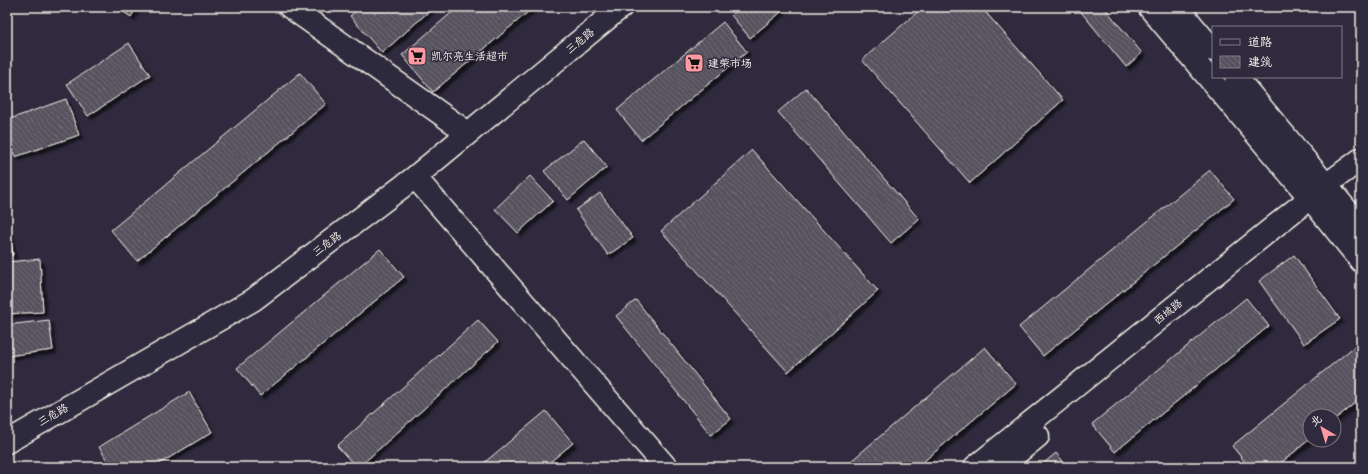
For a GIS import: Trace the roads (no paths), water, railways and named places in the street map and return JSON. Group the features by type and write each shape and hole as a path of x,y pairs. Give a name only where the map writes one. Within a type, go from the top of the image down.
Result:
{"main road":[{"path":"290,7 468,133"},
{"name":"三危路","path":"7,442 253,300 415,177 621,7"},
{"path":"1149,7 1212,75"},
{"path":"1177,7 1212,49"},
{"path":"1214,78 1323,196 1361,227"},
{"path":"1237,78 1323,196 1361,261"},
{"name":"西域路","path":"1000,467 1269,246 1361,159"},
{"name":"西域路","path":"975,467 1323,196 1361,175"},
{"path":"415,177 666,467"}],"place":[{"name":"凯尔亮生活超市","path":"417,56"},
{"name":"建荣市场","path":"694,63"}]}
